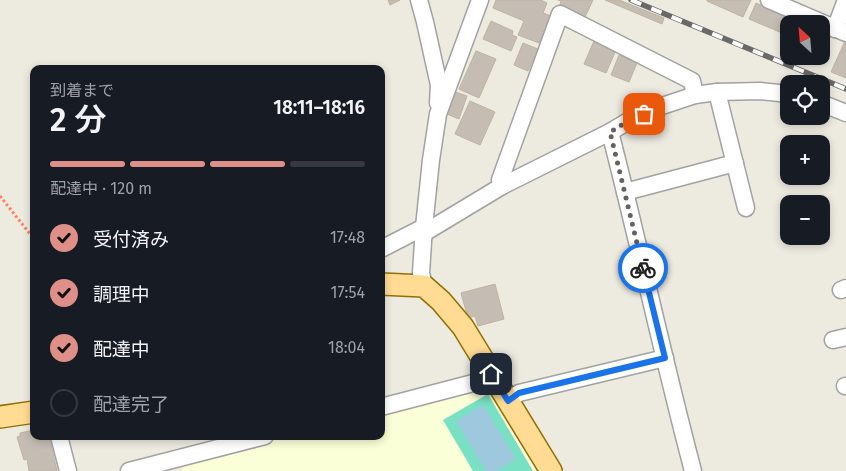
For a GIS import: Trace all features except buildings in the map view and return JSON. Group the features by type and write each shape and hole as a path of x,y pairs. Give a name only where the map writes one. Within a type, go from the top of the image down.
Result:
{"main road":[{"path":"385,284 424,286 441,301 463,327 552,471"},
{"path":"0,417 30,413"}],"street":[{"path":"419,0 439,84 438,114 430,160 424,230 421,273 424,286"},
{"path":"438,114 480,0"},
{"path":"769,0 841,31 846,0"},
{"path":"502,186 500,180 560,14 692,81 694,96"},
{"path":"385,247 424,230 502,186 648,112 694,96 717,92 760,91 780,93"},
{"path":"717,92 746,208"},
{"path":"830,107 846,113"},
{"path":"610,132 693,471"},
{"path":"626,192 735,163"},
{"path":"508,401 519,393 665,358"},
{"path":"385,406 477,382 491,374"},
{"path":"60,440 68,471"},
{"path":"129,471 170,466 252,440"}],"path":[{"path":"0,196 30,234"}],"shaded area":[{"path":"483,387 493,392 541,471 181,471 186,463 275,440 385,440 385,412"}],"green space":[{"path":"488,394 533,471 473,471 443,420"}],"water":[{"path":"483,405 516,459 497,471 486,471 456,421"}],"railway":[{"path":"631,0 846,89"}],"way so far":[{"path":"643,268 610,132 644,114"}],"route":[{"path":"491,374 508,401 519,393 665,358 643,268"}]}
